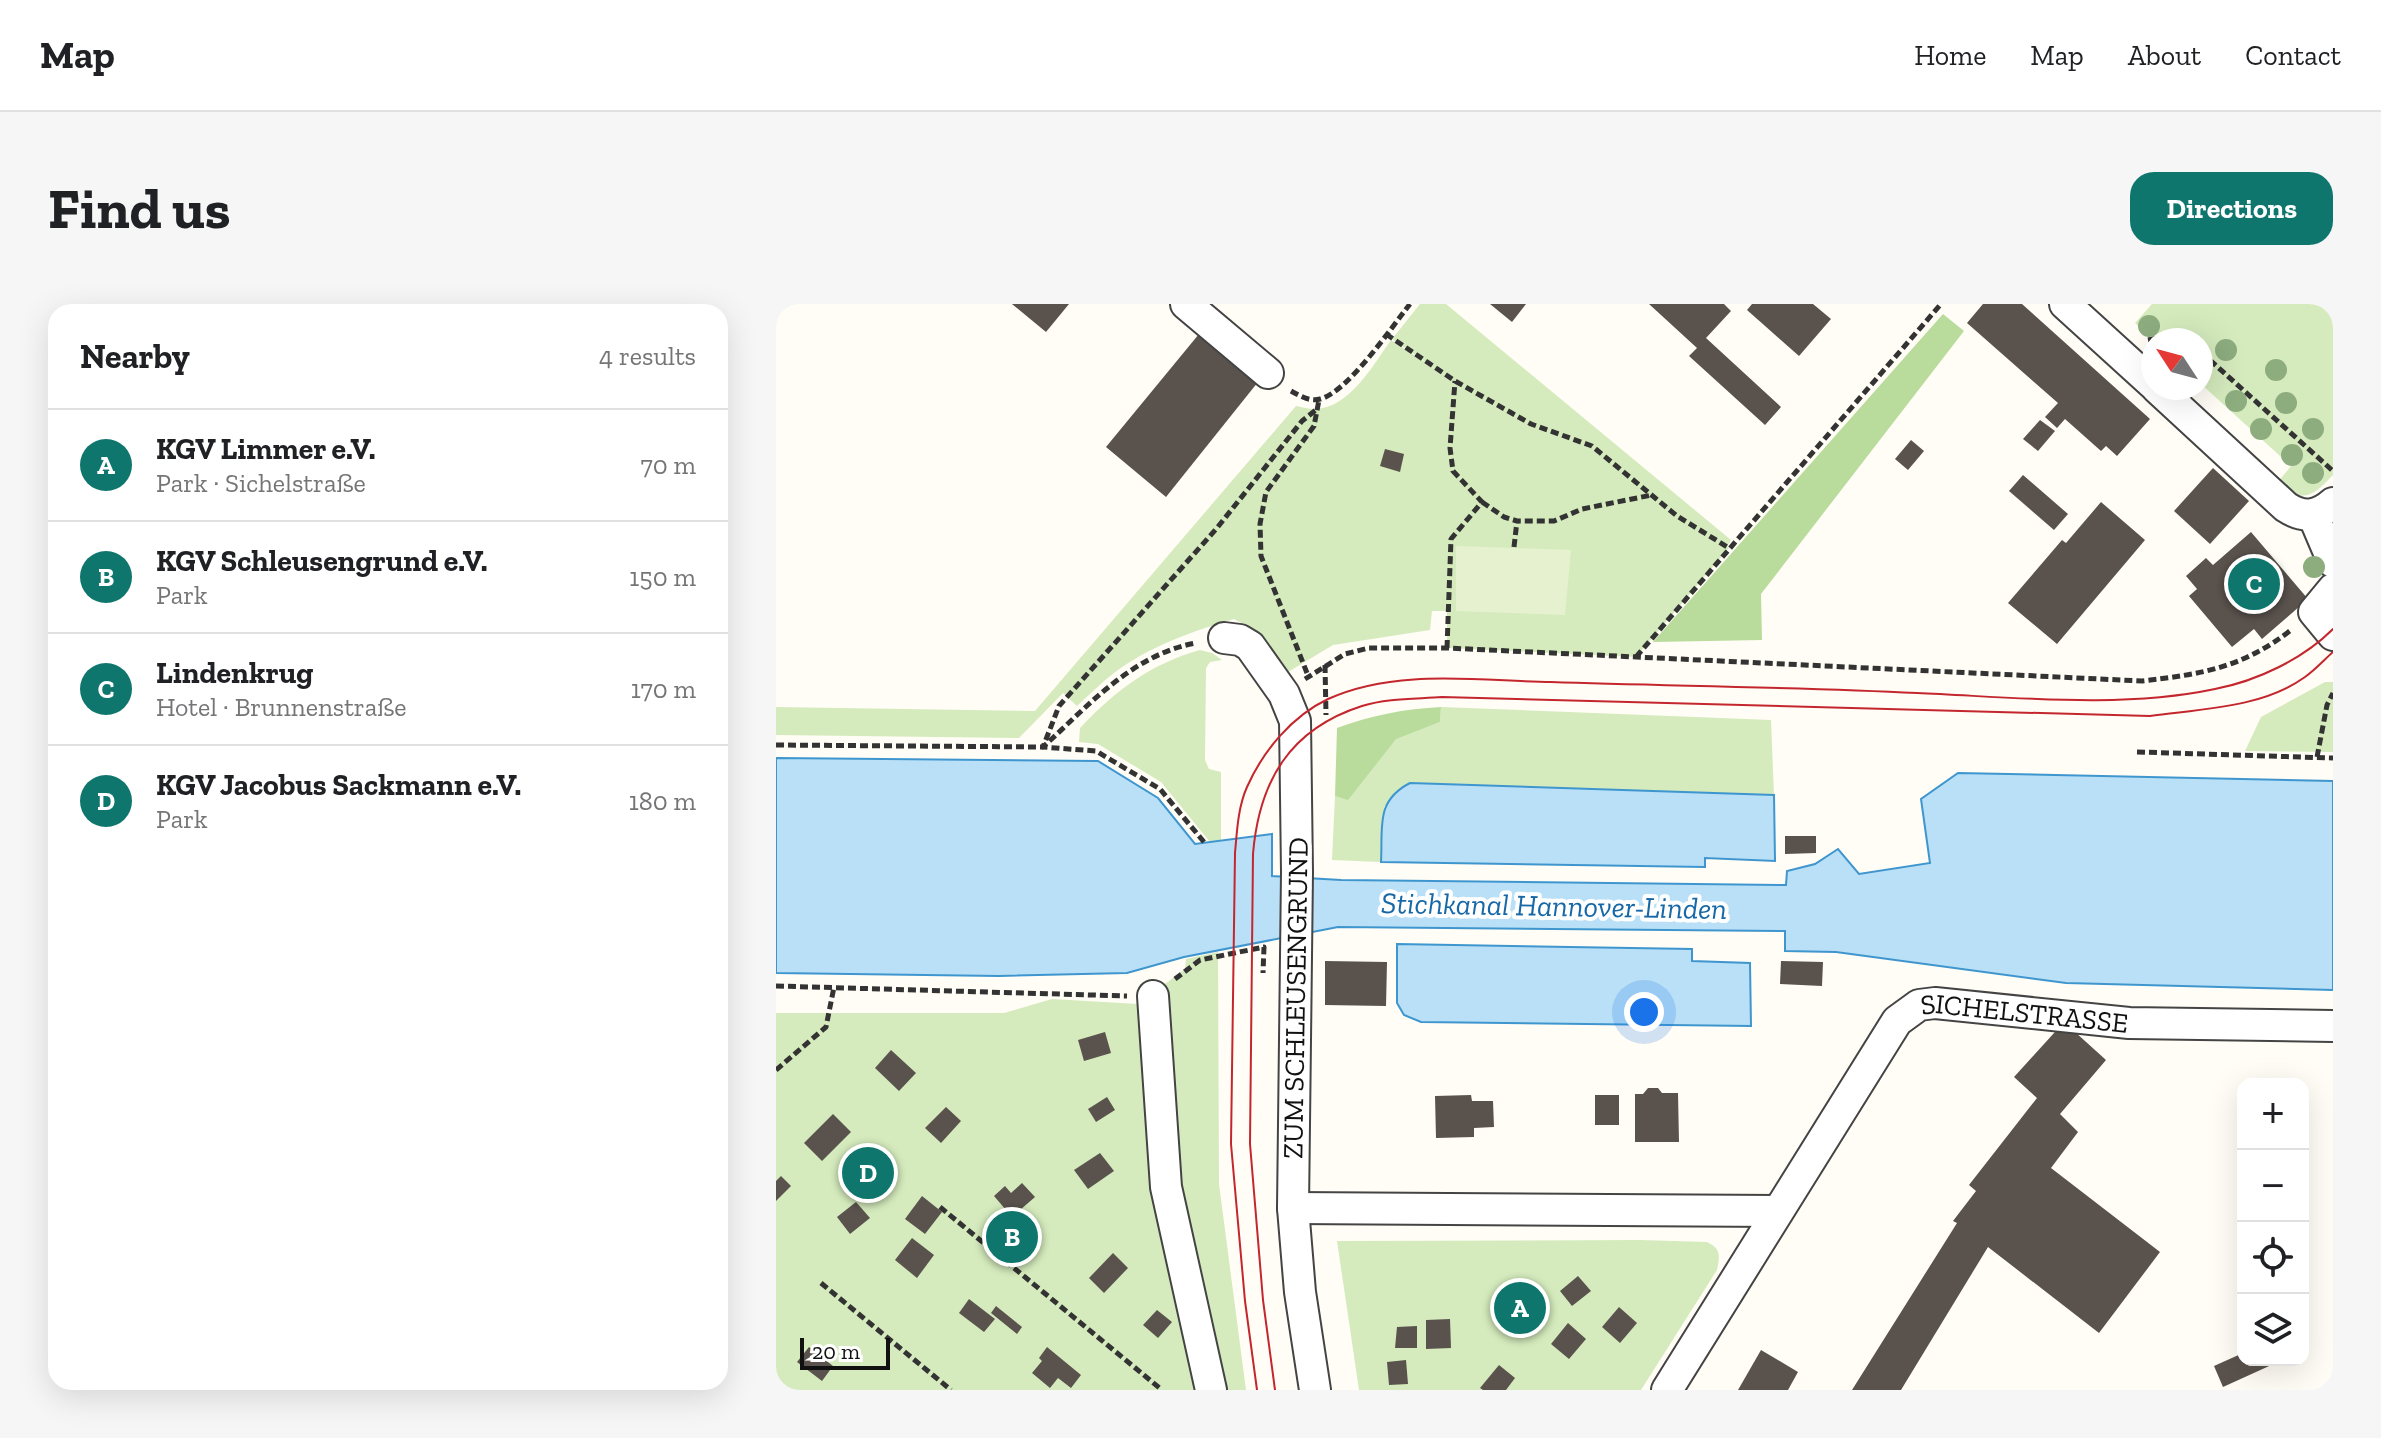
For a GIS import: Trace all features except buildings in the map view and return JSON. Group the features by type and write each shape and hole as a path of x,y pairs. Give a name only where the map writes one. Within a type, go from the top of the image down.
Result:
{"street":[{"path":"1186,304 1268,373"},
{"path":"2065,304 2141,373"},
{"path":"2170,400 2286,507 2298,514 2323,509 2333,562"},
{"path":"2333,589 2314,612 2333,635"},
{"name":"ZUM SCHLEUSENGRUND","path":"1224,638 1240,640 1250,646 1284,694 1295,721 1297,872 1293,1208 1300,1292 1315,1390"},
{"path":"1153,996 1166,1187 1211,1390"},
{"name":"SICHELSTRASSE","path":"1667,1390 1897,1021 1919,1005 1935,1003 2129,1023 2333,1026"},
{"path":"1293,1208 1778,1211"}],"path":[{"path":"1268,373 1305,398 1319,400 1338,391 1410,304"},
{"path":"1636,657 1941,304"},
{"path":"1386,334 1455,381 1531,424 1592,446 1677,516 1729,548"},
{"path":"2213,363 2333,471"},
{"path":"1455,381 1450,448 1453,471 1482,502 1504,517 1517,521 1554,521 1582,509 1653,495"},
{"path":"1309,677 1261,556 1260,524 1266,492 1314,426 1319,400"},
{"path":"1043,747 1059,706 1217,528 1302,421 1317,409"},
{"path":"1447,648 1451,539 1482,502"},
{"path":"1514,547 1517,521"},
{"path":"1284,694 1345,654 1369,648 1447,648 2142,681 2200,674 2263,651 2314,612"},
{"path":"1043,747 1105,689 1139,665 1185,645 1224,638"},
{"path":"2317,758 2327,705 2333,693"},
{"path":"776,745 1043,747 1096,751 1160,789 1204,842"},
{"path":"2137,752 2333,758"},
{"path":"776,986 1153,996 1200,960 1264,947"},
{"path":"776,1070 826,1027 834,987"},
{"path":"940,1207 1162,1390"},
{"path":"821,1283 951,1390"}],"green space":[{"path":"1420,304 1446,304 1731,540 1729,548 1636,657 1447,648 1447,611 1432,611 1430,630 1333,645 1288,672 1255,630 1234,619 1141,655 1114,673 1077,706 1063,693 1019,738 776,735 776,707 1035,711 1296,406 1315,409 1339,401 1359,384 1391,340 1443,374 1392,339"},
{"path":"2152,304 2333,304 2333,475 2307,495 2294,494 2277,483 2291,466 2213,395 2213,328 2141,329 2135,323"},
{"path":"1943,314 1964,331 1761,594 1762,640 1653,642"},
{"path":"1456,546 1571,550 1565,615 1456,611"},
{"path":"1200,650 1222,660 1210,662 1206,668 1205,760 1209,769 1221,772 1221,841 1210,842 1161,782 1098,744 1079,742 1080,728 1134,680 1165,663"},
{"path":"2325,682 2333,682 2333,752 2245,751 2261,717"},
{"path":"1441,707 1771,720 1774,795 1410,783 1384,807 1381,862 1332,860 1335,796 1348,799 1396,738 1440,722"},
{"path":"1441,707 1440,722 1396,739 1348,800 1335,796 1337,728 1388,713"},
{"path":"1218,952 1219,1184 1246,1390 776,1390 776,1013 1004,1013 1052,999 1138,1004 1185,969 1186,959"},
{"path":"1337,1241 1707,1242 1715,1247 1719,1256 1717,1270 1641,1390 1359,1390"}],"water":[{"name":"Stichkanal Hannover-Linden","path":"776,758 1098,761 1158,798 1195,844 1272,834 1272,876 1341,880 1786,885 1787,871 1815,864 1838,849 1859,874 1930,863 1921,799 1958,773 2333,781 2333,990 2066,983 1836,952 1785,951 1785,931 1338,927 1184,957 1127,973 999,976 776,973"},
{"path":"1410,783 1774,795 1775,861 1705,858 1705,867 1381,862 1386,807 1399,790"},
{"path":"1397,944 1692,949 1692,961 1750,963 1751,1026 1421,1022 1404,1015 1397,1003"}],"tram line":[{"path":"1257,1390 1245,1301 1231,1144 1235,853 1240,811 1247,787 1270,748 1302,715 1328,699 1354,689 1381,683 1438,678 1826,689 2067,700 2142,699 2215,689 2247,680 2294,659 2333,629"},
{"path":"1275,1390 1263,1300 1250,1144 1253,854 1262,803 1271,781 1297,744 1315,729 1337,716 1372,703 1442,697 2150,716 2230,706 2270,695 2305,677 2333,652"}],"place":[{"name":"Lindenkrug","path":"2254,584"},
{"name":"KGV Jacobus Sackmann e.V.","path":"868,1173"},
{"name":"KGV Schleusengrund e.V.","path":"1012,1237"},
{"name":"KGV Limmer e.V.","path":"1520,1308"}]}
